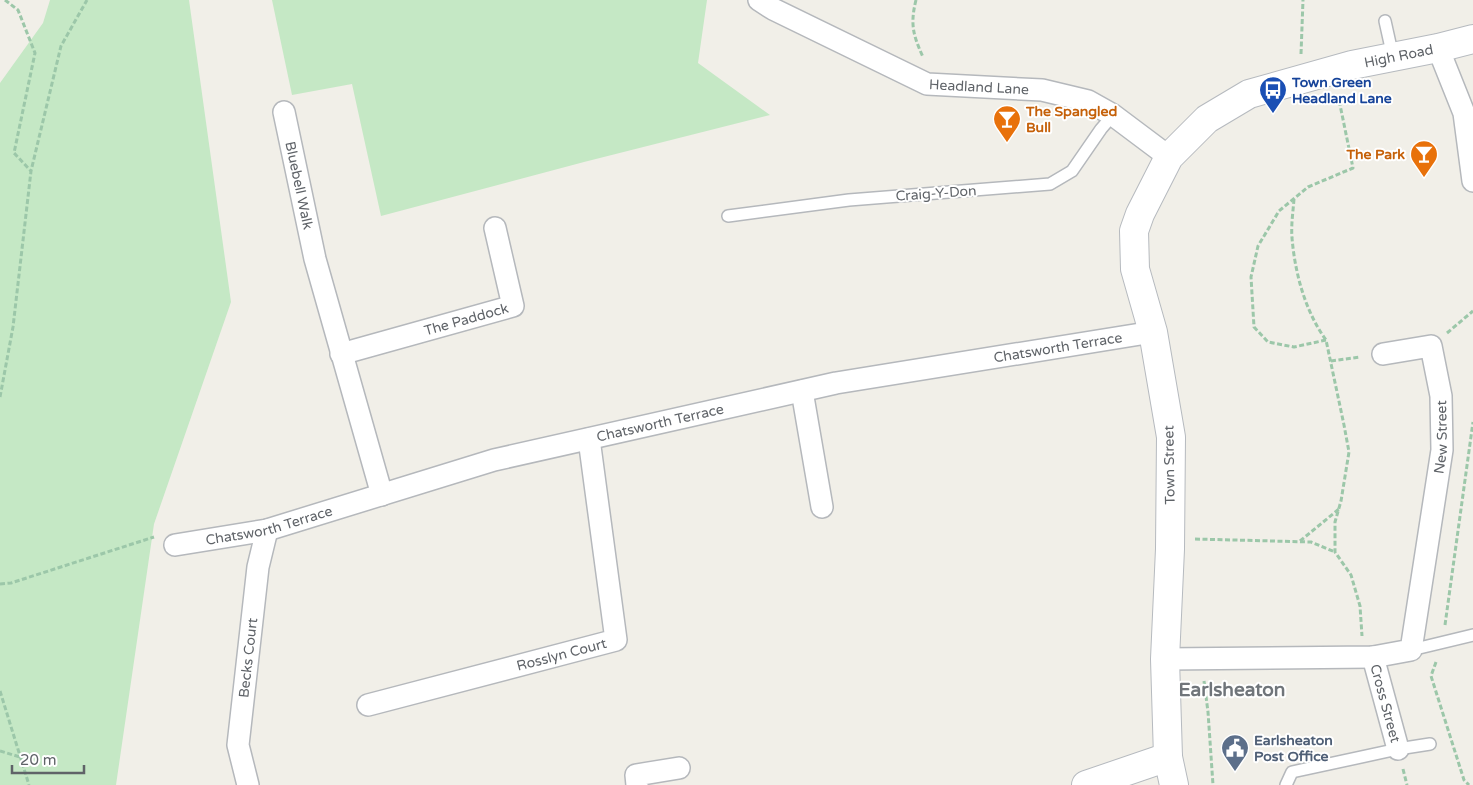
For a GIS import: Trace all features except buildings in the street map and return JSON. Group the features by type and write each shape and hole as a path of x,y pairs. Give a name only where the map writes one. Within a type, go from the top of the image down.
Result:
{"street":[{"name":"Headland Lane","path":"758,0 927,84 1042,90 1088,100 1113,115 1169,157"},
{"name":"High Road","path":"1169,157 1207,119 1249,94 1332,70 1473,39"},
{"path":"1438,48 1464,113 1473,181"},
{"name":"Bluebell Walk","path":"284,112 315,259 341,354"},
{"name":"Town Street","path":"1169,157 1140,214 1134,231 1135,269 1153,332 1171,437 1170,538 1165,659 1168,757 1174,785"},
{"name":"The Paddock","path":"341,354 513,306 494,228"},
{"name":"Chatsworth Terrace","path":"175,545 267,530 494,460 836,383 1153,332"},
{"path":"1383,354 1431,346"},
{"name":"New Street","path":"1411,650 1442,450 1441,396 1431,346"},
{"path":"341,354 382,495"},
{"path":"802,391 822,506"},
{"name":"Rosslyn Court","path":"368,705 616,640 589,439"},
{"name":"Becks Court","path":"248,785 238,745 258,568 267,530"},
{"path":"1165,659 1373,657 1411,650"},
{"name":"Cross Street","path":"1373,657 1398,749"},
{"path":"1086,785 1168,757"},
{"path":"637,785 636,775 679,768"}],"lane":[{"path":"1385,21 1393,57"},
{"name":"Craig-Y-Don","path":"728,216 849,200 1050,184 1072,171 1113,115"},
{"path":"1411,650 1473,635"},
{"path":"1286,785 1292,772 1430,744"}],"path":[{"path":"4,0 18,10 35,53 14,153 31,170"},
{"path":"0,397 12,327 31,170 61,46 87,0"},
{"path":"916,0 912,18 916,42 935,84"},
{"path":"1300,79 1303,0"},
{"path":"1326,340 1294,346 1268,342 1254,327 1251,277 1258,246 1279,211 1308,187 1353,168 1332,70"},
{"path":"1294,199 1292,237 1297,272 1309,308 1326,340 1348,452 1339,509 1335,522 1335,552"},
{"path":"1431,346 1473,311"},
{"path":"1331,360 1383,354"},
{"path":"1469,785 1464,780 1431,676 1443,642 1473,422"},
{"path":"1299,542 1339,509"},
{"path":"0,584 11,583 158,536 175,545"},
{"path":"1170,538 1311,542 1335,552 1351,575 1360,606 1362,642 1373,657"},
{"path":"0,691 29,785"},
{"path":"1206,691 1214,785"},
{"path":"0,751 20,757"}],"green space":[{"path":"50,0 189,0 231,302 154,524 116,785 0,785 0,83 43,23"},
{"path":"272,0 707,0 698,63 770,115 381,216 352,84 292,95"}],"place":[{"name":"Town Green Headland Lane","path":"1273,114"},
{"name":"The Spangled Bull","path":"1007,143"},
{"name":"The Park","path":"1424,178"},
{"name":"Earlsheaton Post Office","path":"1235,772"}],"district":[{"name":"Earlsheaton","path":"1232,689"}]}
